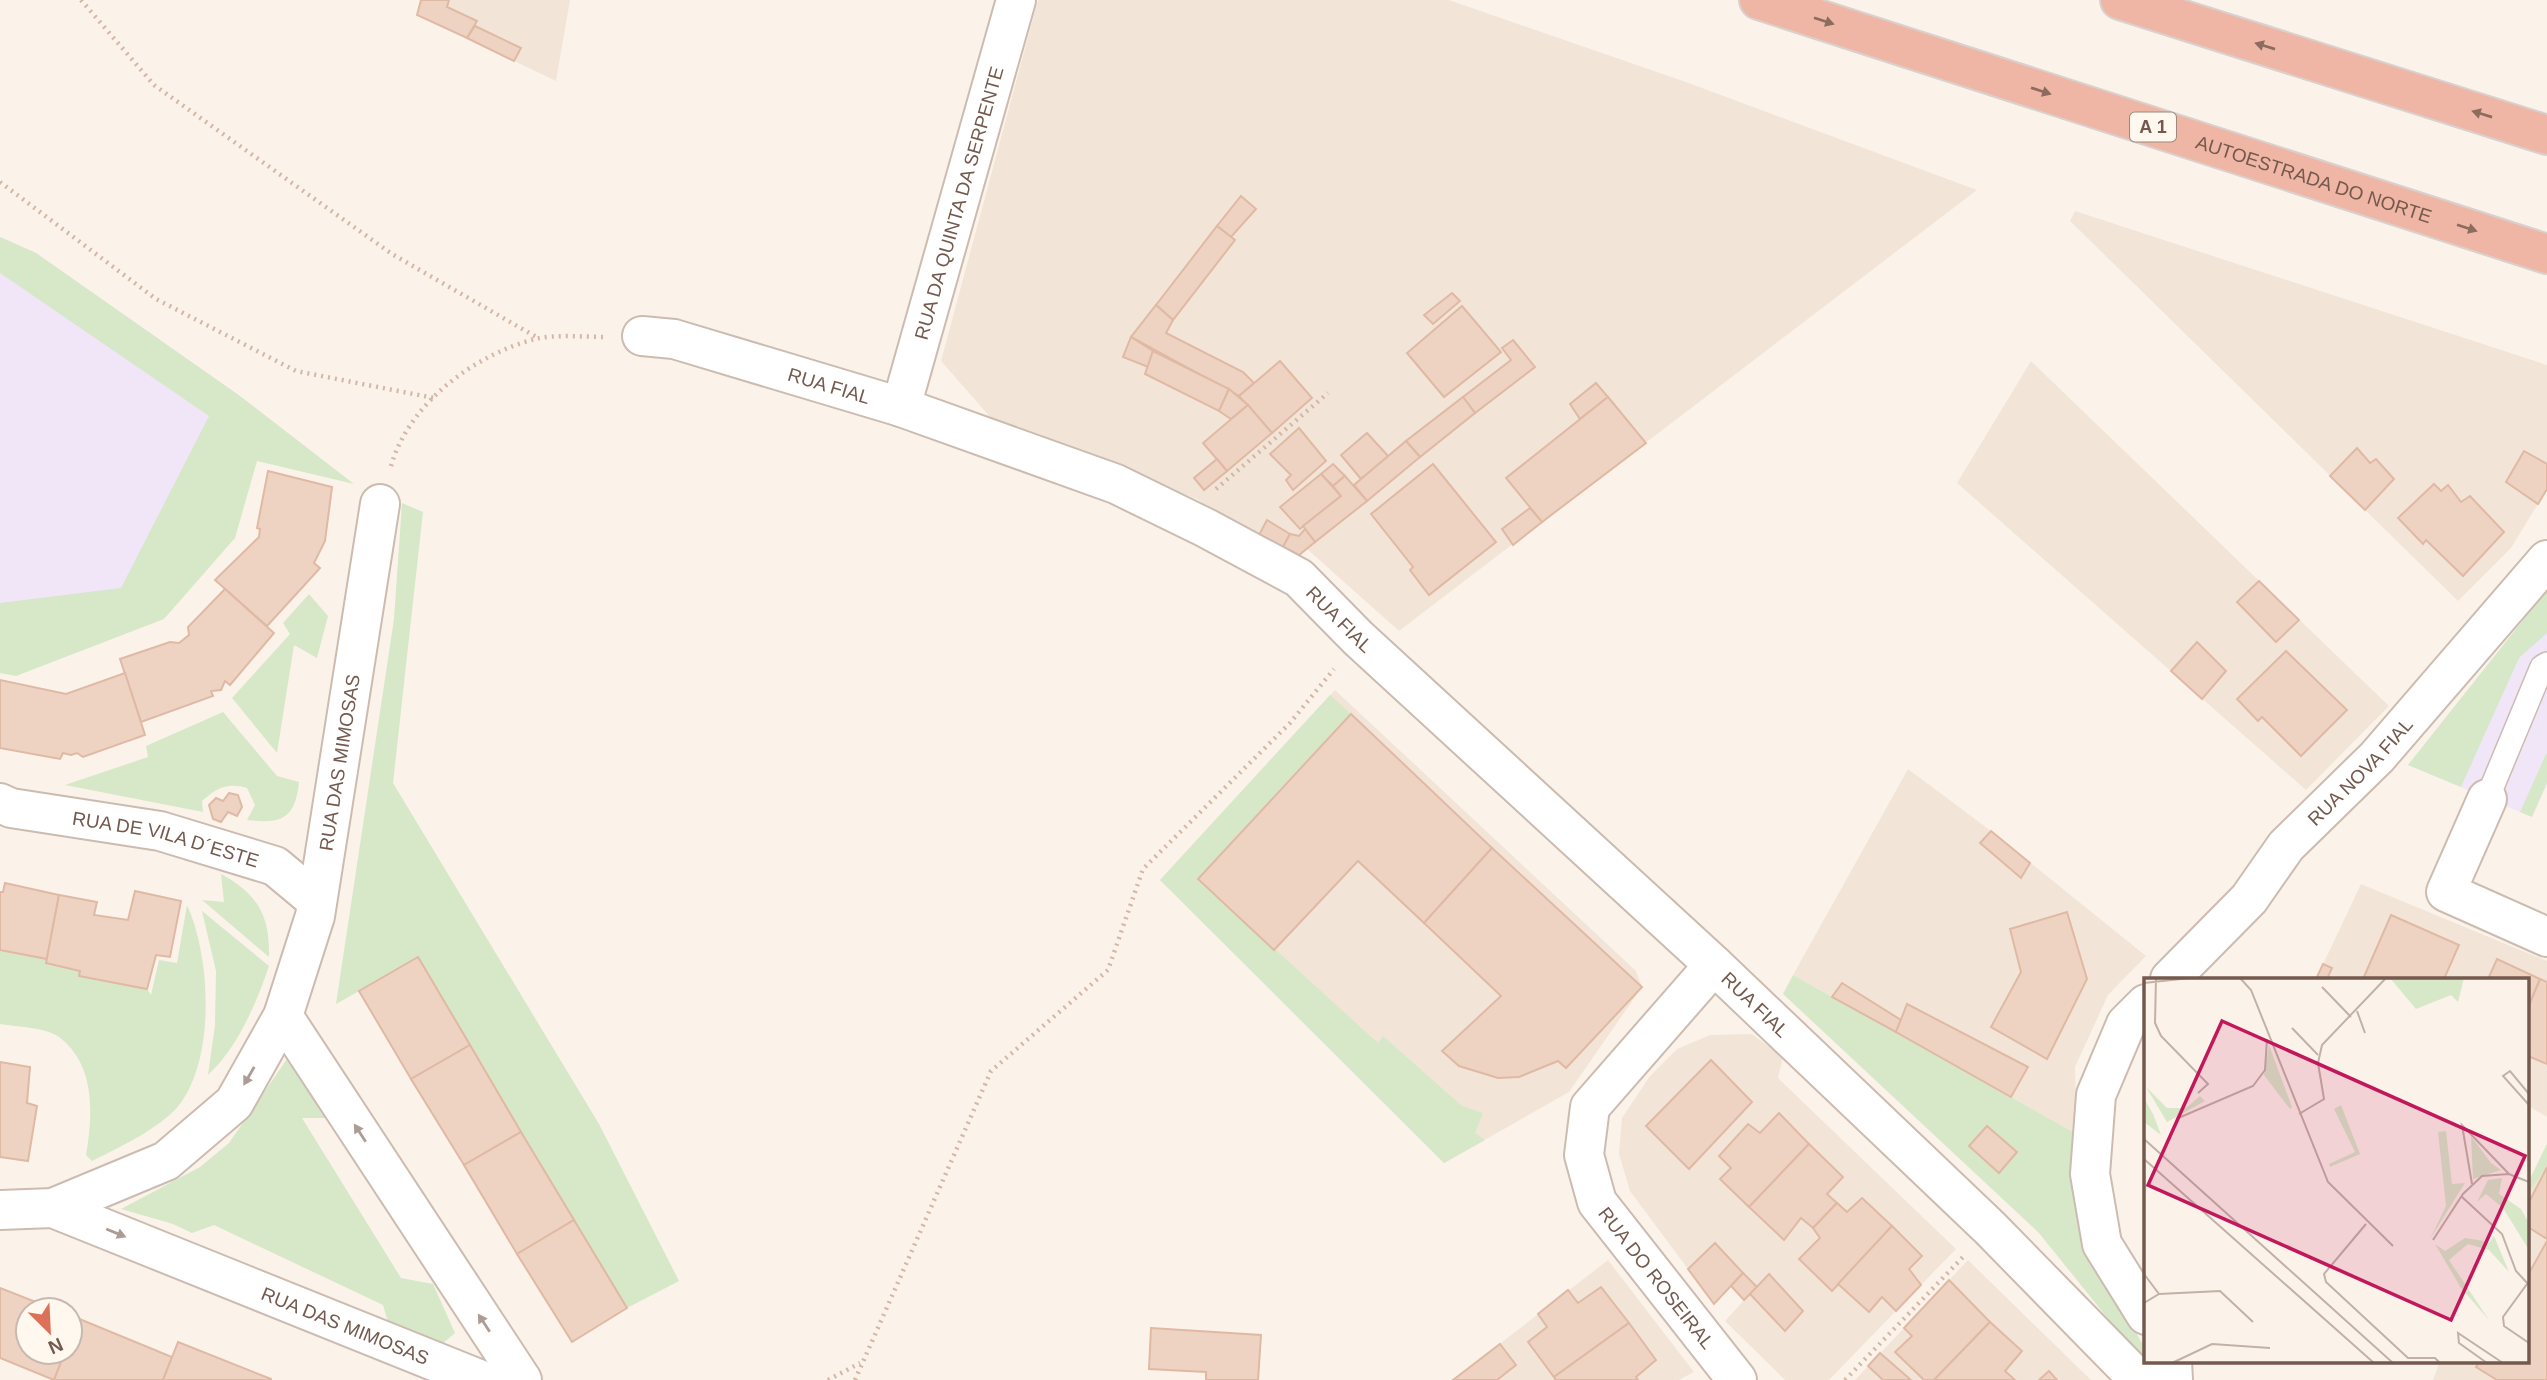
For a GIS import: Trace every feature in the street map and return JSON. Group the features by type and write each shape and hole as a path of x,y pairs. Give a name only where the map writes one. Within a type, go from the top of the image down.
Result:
{"highway":[{"name":"AUTOESTRADA DO NORTE","path":"1759,0 2547,254"},
{"path":"2120,0 2547,135"}],"street":[{"name":"RUA DA QUINTA DA SERPENTE","path":"901,407 1016,0"},
{"name":"RUA FIAL","path":"642,336 674,339 901,407 1116,484 1298,578 1358,638 1714,965 1990,1228 2130,1371 2146,1380"},
{"name":"RUA DAS MIMOSAS","path":"0,1210 53,1208 166,1161 234,1103 284,1017 317,901 380,504"},
{"name":"RUA NOVA FIAL","path":"2171,978 2249,899 2286,846 2377,757 2547,560"},
{"path":"2487,799 2446,892 2547,937"},
{"name":"RUA DE VILA D´ESTE","path":"0,803 11,808 160,831 275,866 317,901"},
{"name":"RUA DO ROSEIRAL","path":"1714,965 1590,1107 1584,1155 1597,1202 1737,1380"},
{"path":"2144,1006 2126,1024 2096,1096 2090,1174 2102,1244 2144,1312"},
{"path":"284,1017 522,1380"},
{"name":"RUA DAS MIMOSAS","path":"53,1208 481,1380"},
{"path":"2172,1362 2173,1380"}],"lane":[{"path":"2487,799 2542,667 2547,664"}],"path":[{"path":"81,0 154,85 392,254 538,338"},
{"path":"0,182 156,299 296,371 434,398"},
{"path":"380,504 396,448 434,398 481,358 538,338 642,336"},
{"path":"1183,517 1328,393"},
{"path":"855,1380 991,1071 1108,970 1143,869 1290,723 1358,638"},
{"path":"1845,1380 1966,1253"},
{"path":"828,1380 861,1363"}],"shaded area":[{"path":"421,0 570,0 556,81 418,15"},
{"path":"1038,0 1449,0 1686,82 1977,190 1399,631 1307,549 1299,555 1210,509 1197,499 998,426 941,361"},
{"path":"2075,211 2547,365 2547,489 2511,548 2458,601 2070,221"},
{"path":"0,237 36,253 240,396 154,608 0,654"},
{"path":"2031,361 2389,706 2306,790 1957,483"},
{"path":"2547,590 2547,783 2532,817 2408,765"},
{"path":"1335,690 1636,971 1642,987 1569,1092 1444,1163 1160,880"},
{"path":"1908,769 1991,831 2146,956 2108,995 2075,1067 2077,1134 1793,975"},
{"path":"2361,884 2547,961 2547,1117 2530,1107 2530,978 2316,978"},
{"path":"1752,1034 1783,1057 1778,1078 1956,1249 1829,1380 1785,1380 1725,1321 1756,1287 1743,1273 1714,1304 1630,1191 1619,1154 1622,1118 1650,1076 1677,1049 1710,1035"},
{"path":"2547,1144 2547,1380 2433,1380 2440,1362 2530,1362 2530,1179"},
{"path":"1608,1260 1694,1372 1679,1380 1453,1380"},
{"path":"1968,1260 2091,1380 1855,1380"}],"green space":[{"path":"0,237 36,253 240,396 354,484 257,461 235,538 164,619 16,676 0,673 0,603 121,588 209,416 0,273"},
{"path":"402,503 423,512 393,783 599,1124 679,1281 627,1308 418,958 336,1004 394,619"},
{"path":"2547,590 2547,633 2519,658 2461,787 2408,765"},
{"path":"309,594 328,616 317,658 294,645 277,753 232,698 290,634 283,623"},
{"path":"1330,695 1351,714 1198,879 1378,1043 1383,1036 1462,1106 1483,1113 1475,1133 1485,1140 1444,1163 1160,880"},
{"path":"223,712 277,776 299,782 294,804 285,816 269,821 247,820 255,805 247,788 240,786 223,787 212,793 202,801 203,812 65,785 148,757 146,746"},
{"path":"2547,752 2547,783 2532,817 2520,812"},
{"path":"221,874 253,898 259,908 267,930 269,957 202,900 224,902"},
{"path":"187,905 201,949 206,1002 205,1029 194,1078 184,1098 167,1117 92,1161 86,1155 90,1124 89,1092 86,1076 71,1048 59,1037 46,1031 0,1024 0,950 47,959 46,963 80,971 79,976 147,989 151,995 159,960 177,963"},
{"path":"202,911 269,966 252,1010 237,1038 208,1075 215,1025 216,971"},
{"path":"1793,975 2077,1134 2087,1248 2144,1347 2144,1357 2138,1356 2039,1233 1783,994"},
{"path":"289,1056 329,1118 302,1118 401,1278 433,1284 455,1333 436,1349 390,1329 383,1305 214,1225 192,1233 173,1224 121,1209 200,1167 229,1143"},
{"path":"2547,1144 2547,1166 2530,1191 2530,1179"}],"building":[{"path":"421,0 449,0 447,7 477,21 467,38 417,15"},
{"path":"475,26 521,48 514,61 467,38"},
{"path":"1241,196 1256,209 1231,237 1217,226"},
{"path":"1217,226 1235,240 1173,320 1156,305"},
{"path":"1452,293 1460,301 1433,324 1424,315"},
{"path":"1156,305 1173,320 1166,333 1243,372 1254,383 1239,396 1131,337"},
{"path":"1462,306 1501,352 1444,397 1407,353"},
{"path":"1131,337 1153,351 1148,367 1123,357"},
{"path":"1513,340 1535,367 1475,413 1463,397 1511,360 1502,348"},
{"path":"1153,351 1229,389 1219,411 1145,374"},
{"path":"1280,361 1312,398 1272,433 1239,396"},
{"path":"1596,383 1608,397 1580,419 1570,404"},
{"path":"1229,389 1248,405 1231,419 1219,411"},
{"path":"1463,397 1475,413 1420,457 1406,441"},
{"path":"1608,397 1646,443 1542,522 1506,478"},
{"path":"1248,405 1272,433 1227,471 1203,443"},
{"path":"1299,428 1326,461 1293,490 1286,480 1291,475 1270,454"},
{"path":"1367,433 1389,457 1361,479 1341,455"},
{"path":"1406,441 1420,457 1367,501 1354,485"},
{"path":"2357,448 2370,463 2376,459 2394,479 2365,510 2330,476"},
{"path":"2524,451 2547,464 2547,489 2538,504 2506,482"},
{"path":"1217,459 1227,471 1204,490 1194,478"},
{"path":"1333,464 1345,476 1333,486 1321,474"},
{"path":"1433,464 1496,542 1429,595 1410,570 1413,567 1371,514"},
{"path":"268,471 332,487 325,541 314,563 320,568 267,626 215,580 259,537 260,529 257,528"},
{"path":"1321,474 1341,496 1300,529 1280,507"},
{"path":"1345,476 1367,501 1315,542 1303,526 1341,496 1333,486"},
{"path":"2434,484 2441,491 2448,485 2461,502 2470,496 2504,532 2463,576 2426,540 2423,544 2398,518"},
{"path":"1530,508 1542,522 1513,545 1502,529"},
{"path":"1267,520 1290,534 1283,547 1259,535"},
{"path":"1305,529 1315,542 1299,555 1283,547 1290,534 1299,536"},
{"path":"2259,581 2299,620 2276,642 2237,602"},
{"path":"225,589 274,633 230,685 225,681 221,690 211,691 213,696 141,722 120,659 170,642 179,643 189,635 188,627"},
{"path":"2197,642 2226,671 2202,699 2171,671"},
{"path":"2286,651 2347,710 2301,756 2262,717 2258,721 2237,699"},
{"path":"125,673 145,735 83,757 77,753 63,753 60,759 0,748 0,680 66,694"},
{"path":"1351,714 1492,848 1424,923 1358,861 1274,950 1198,879"},
{"path":"229,793 238,795 242,807 237,816 228,812 221,822 213,819 209,805 216,798 223,801"},
{"path":"1991,831 2030,863 2021,878 1980,843"},
{"path":"1492,848 1642,987 1566,1068 1558,1061 1519,1077 1498,1078 1459,1066 1442,1051 1501,996 1424,923"},
{"path":"5,883 59,895 47,959 0,950 0,892 3,892"},
{"path":"135,891 181,901 170,957 156,955 147,989 79,976 80,971 46,963 59,895 97,902 94,915 128,920"},
{"path":"2067,912 2087,979 2047,1059 1991,1027 2021,972 2010,929"},
{"path":"2391,915 2459,945 2444,978 2363,978"},
{"path":"418,957 470,1045 411,1079 359,991"},
{"path":"2497,959 2540,979 2530,1003 2530,978 2488,978"},
{"path":"2323,964 2332,968 2327,978 2316,978"},
{"path":"2540,979 2547,982 2547,1064 2530,1057 2530,1003"},
{"path":"1842,983 1901,1020 1896,1032 1832,997"},
{"path":"1907,1004 2028,1067 2011,1097 1896,1032"},
{"path":"470,1045 521,1132 464,1165 411,1079"},
{"path":"1711,1060 1752,1102 1689,1169 1646,1126"},
{"path":"0,1062 30,1067 27,1103 37,1106 28,1161 0,1157"},
{"path":"1779,1113 1809,1144 1749,1207 1720,1179 1731,1168 1719,1156 1748,1124 1760,1133"},
{"path":"1987,1126 2017,1152 1999,1173 1969,1146"},
{"path":"521,1132 574,1220 517,1254 464,1165"},
{"path":"1809,1144 1843,1177 1827,1194 1837,1203 1813,1228 1801,1218 1784,1240 1749,1207"},
{"path":"2547,1167 2547,1239 2530,1228 2530,1200"},
{"path":"1862,1198 1892,1226 1832,1291 1799,1259 1820,1238 1813,1228 1837,1203 1847,1212"},
{"path":"574,1220 627,1308 572,1342 517,1254"},
{"path":"1892,1226 1922,1256 1909,1269 1921,1285 1896,1311 1882,1297 1869,1312 1838,1284"},
{"path":"2547,1241 2547,1380 2497,1380 2476,1367 2479,1362 2530,1362 2530,1271"},
{"path":"1715,1243 1743,1273 1714,1304 1688,1269"},
{"path":"1743,1273 1757,1287 1744,1300 1731,1286"},
{"path":"1769,1274 1803,1311 1785,1331 1750,1294"},
{"path":"1949,1280 1990,1322 1934,1380 1924,1380 1895,1352 1912,1336 1904,1328"},
{"path":"1601,1287 1629,1323 1554,1377 1528,1342 1547,1327 1538,1314 1568,1290 1578,1303"},
{"path":"0,1288 20,1296 14,1296 14,1364 0,1358"},
{"path":"84,1321 172,1357 163,1380 54,1380 60,1366 84,1366"},
{"path":"1990,1322 2022,1351 2005,1371 2015,1380 1934,1380"},
{"path":"1629,1323 1656,1360 1636,1377 1638,1380 1556,1380 1554,1377"},
{"path":"1151,1328 1261,1335 1258,1380 1206,1380 1206,1372 1149,1369"},
{"path":"178,1342 271,1379 271,1380 163,1380"},
{"path":"1500,1344 1516,1365 1497,1380 1453,1380"},
{"path":"1880,1353 1911,1380 1883,1380 1868,1366"},
{"path":"20,1366 60,1366 54,1380"},
{"path":"2049,1371 2057,1380 2039,1380"}]}
